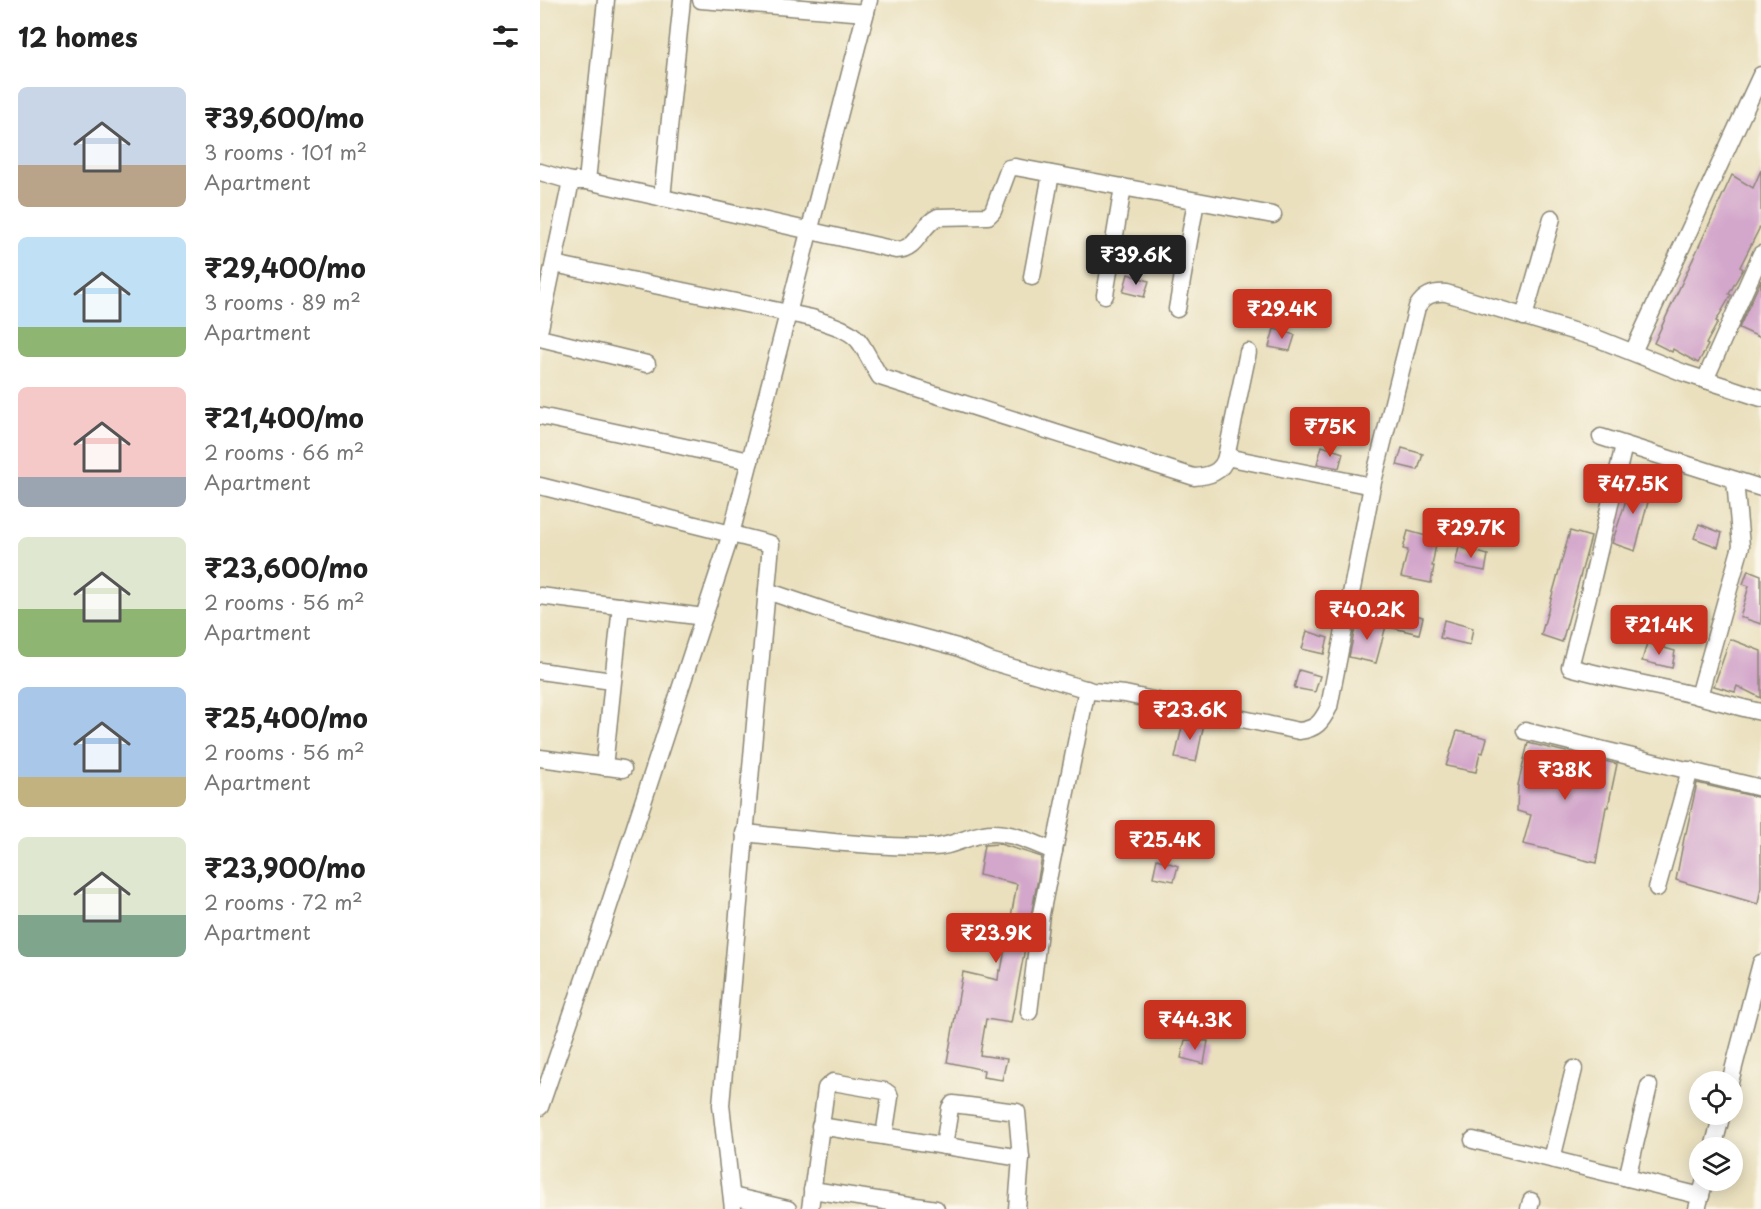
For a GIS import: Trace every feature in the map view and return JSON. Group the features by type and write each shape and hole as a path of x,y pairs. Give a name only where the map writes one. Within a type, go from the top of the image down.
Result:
{"street":[{"path":"540,328 554,264 579,181 606,0"},
{"path":"662,198 682,0"},
{"path":"540,1107 605,918 731,534 867,7 701,0"},
{"path":"1634,352 1761,75"},
{"path":"540,172 896,250 904,250 911,246 931,220 938,217 988,216 993,211 1009,168 1015,167 1273,215"},
{"path":"1032,277 1052,174"},
{"path":"1105,295 1123,187"},
{"path":"1178,309 1196,201"},
{"path":"1524,317 1552,218"},
{"path":"1705,380 1761,254"},
{"path":"554,264 812,318 849,332 861,342 880,377 1194,477 1206,476 1224,465 1248,352"},
{"path":"767,591 832,613 957,647 990,661 1087,689 1125,694 1299,731 1310,730 1321,724 1329,707 1372,486 1417,307 1421,301 1436,292 1446,293 1634,352 1705,380 1761,398"},
{"path":"540,338 647,364"},
{"path":"540,416 750,461"},
{"path":"1601,437 1761,488"},
{"path":"1624,444 1570,667 1761,712"},
{"path":"1226,457 1372,486"},
{"path":"1699,696 1741,546 1735,480"},
{"path":"540,486 771,544 721,1105 733,1203 789,1209"},
{"path":"540,596 704,617"},
{"path":"604,767 621,606"},
{"path":"540,671 612,681"},
{"path":"1029,1012 1041,914 1087,689"},
{"path":"1525,731 1761,788"},
{"path":"540,758 623,770"},
{"path":"1657,888 1690,770"},
{"path":"744,833 846,843 934,848 984,833 1021,838 1054,851"},
{"path":"1733,1071 1761,963"},
{"path":"1552,1159 1574,1069"},
{"path":"810,1209 826,1088 833,1082 885,1091 889,1094 884,1136"},
{"path":"1627,1178 1649,1086"},
{"path":"944,1146 950,1108 953,1104 1014,1110 1019,1115 1021,1158 1017,1209"},
{"path":"820,1126 1021,1158"},
{"path":"1473,1140 1701,1195"},
{"path":"812,1191 878,1205 936,1209"}],"building":[{"path":"1761,170 1761,225 1740,267 1743,269 1716,321 1718,322 1698,363 1673,349 1672,352 1654,343 1732,175 1753,188"},
{"path":"1128,274 1149,281 1144,297 1123,292"},
{"path":"1761,280 1761,338 1739,328"},
{"path":"1274,329 1295,335 1290,351 1269,347"},
{"path":"1322,446 1343,453 1339,468 1317,464"},
{"path":"1402,448 1423,454 1418,470 1397,465"},
{"path":"1630,479 1652,487 1635,551 1612,543 1628,494 1625,493"},
{"path":"1699,524 1722,533 1718,547 1694,538"},
{"path":"1408,531 1437,539 1431,583 1401,577 1408,550 1403,549"},
{"path":"1570,531 1591,537 1562,642 1541,635"},
{"path":"1459,547 1488,555 1485,571 1455,565"},
{"path":"1748,570 1761,575 1761,624 1740,617 1749,586 1743,584"},
{"path":"1394,609 1423,617 1419,634 1389,627"},
{"path":"1357,619 1386,626 1376,663 1349,657"},
{"path":"1444,620 1473,628 1470,645 1440,638"},
{"path":"1307,631 1328,638 1324,654 1302,649"},
{"path":"1730,639 1761,651 1761,698 1737,686 1735,692 1714,686"},
{"path":"1647,643 1675,651 1672,668 1642,661"},
{"path":"1299,670 1320,676 1315,692 1294,688"},
{"path":"1184,718 1204,724 1196,762 1175,758"},
{"path":"1457,731 1487,738 1483,753 1480,752 1476,772 1446,766"},
{"path":"1528,743 1617,764 1608,807 1606,807 1596,863 1523,844 1531,815 1517,811 1518,785"},
{"path":"1697,783 1761,798 1761,887 1758,904 1676,880"},
{"path":"1000,844 1042,857 1011,1023 986,1019 980,1055 1007,1059 1002,1080 983,1077 984,1070 947,1062 963,972 998,980 999,970 1001,971 1017,884 979,875 984,845"},
{"path":"1157,859 1178,866 1174,881 1153,877"},
{"path":"1185,1040 1208,1041 1204,1064 1181,1058"}]}
